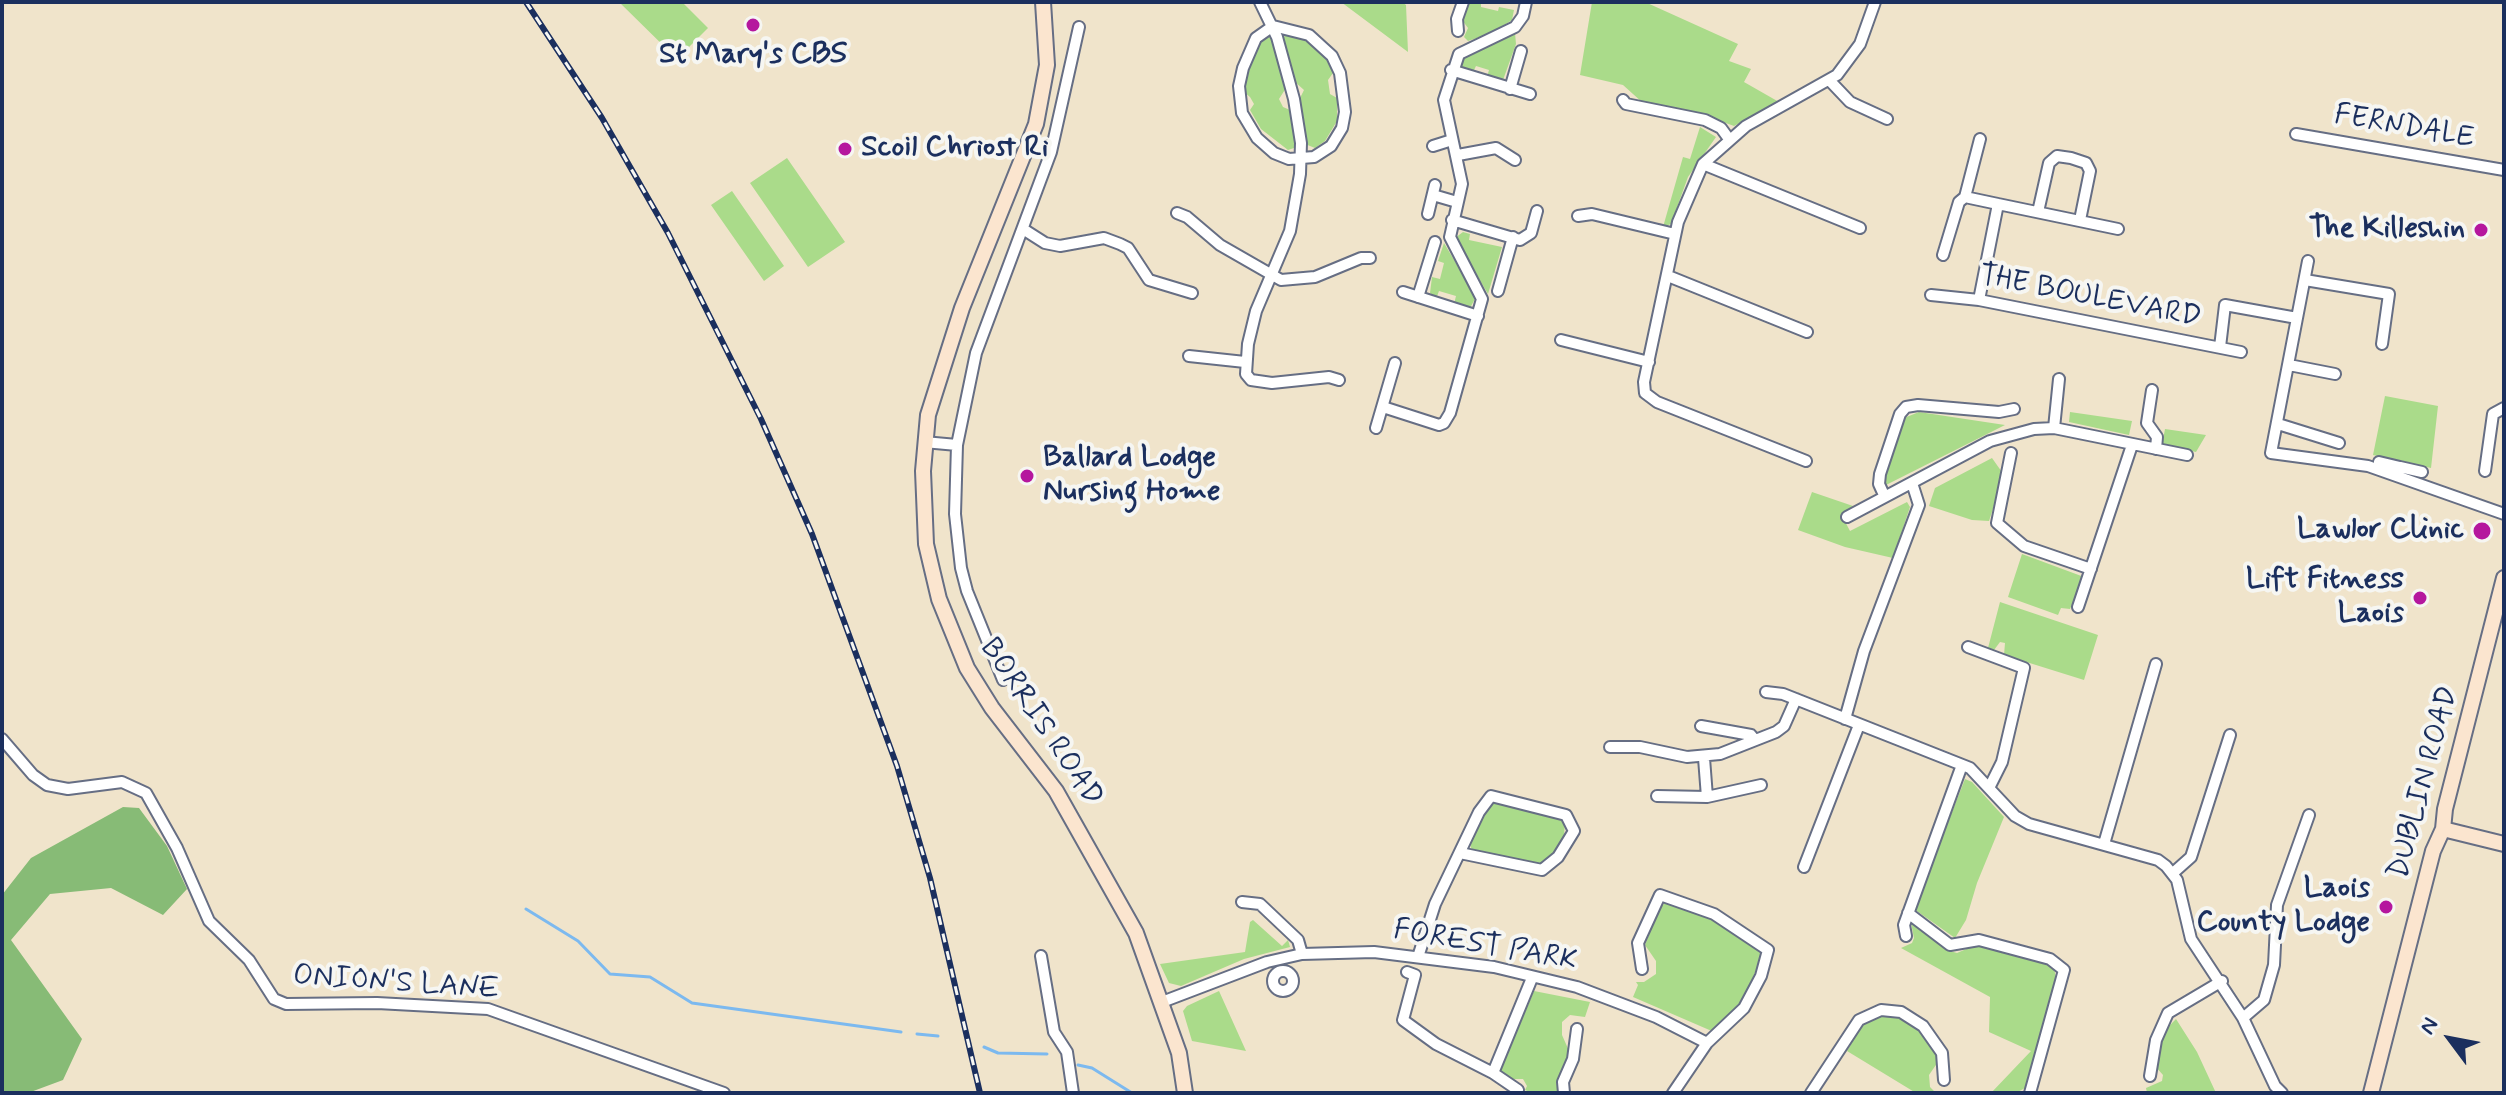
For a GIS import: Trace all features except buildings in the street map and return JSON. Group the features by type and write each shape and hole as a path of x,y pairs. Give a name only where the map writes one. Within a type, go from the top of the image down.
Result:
{"street":[{"name":"BORRIS ROAD","path":"1043,2 1047,65 1036,124 937,379 924,442 922,514 926,544 950,630 977,685 1056,791 1083,833 1136,933 1179,1053 1185,1093"},
{"path":"1260,2 1273,26 1294,99 1301,159 1290,231 1256,311 1245,362 1246,374 1251,380 1272,383 1329,377 1339,380"},
{"path":"1458,31 1457,19 1463,2"},
{"path":"1806,461 1651,399 1644,388 1675,234 1689,190 1703,164 1746,126 1830,81 1860,44 1875,2"},
{"path":"1383,407 1434,424 1444,423 1482,299 1450,237 1462,184 1444,100 1451,70 1466,48 1515,27 1523,16 1522,3"},
{"path":"1273,26 1297,30 1323,46 1332,56 1344,91 1345,120 1338,136 1322,152 1301,159 1284,158 1263,144 1246,122 1240,104 1240,77 1249,52 1256,38 1273,26"},
{"path":"1003,680 967,591 961,568 955,514 957,445 976,353 1060,121 1079,27"},
{"path":"1510,89 1521,51"},
{"path":"1451,70 1530,94"},
{"path":"1830,81 1850,102 1887,119"},
{"path":"1623,100 1626,104 1705,120 1721,128 1729,139"},
{"name":"FERNDALE","path":"2296,134 2504,170"},
{"path":"1943,255 1959,202 1965,197 1980,139"},
{"path":"1433,146 1452,140"},
{"path":"1458,155 1496,148 1515,160"},
{"path":"2038,212 2049,163 2057,156 2071,158 2086,163 2090,171 2080,220"},
{"path":"1703,164 1860,228"},
{"path":"1428,214 1434,190 1457,202"},
{"path":"1965,197 2118,229"},
{"path":"1979,300 1998,204"},
{"path":"1452,220 1520,240 1528,236 1537,211"},
{"path":"1177,213 1187,217 1220,245 1272,277 1292,281 1315,277 1361,258 1370,258"},
{"path":"1578,216 1592,214 1675,234"},
{"path":"1023,229 1045,243 1060,246 1104,238 1120,244 1128,248 1149,280 1192,293"},
{"path":"1498,291 1513,237"},
{"path":"1418,297 1435,242"},
{"path":"2308,261 2271,453 2422,472"},
{"path":"1668,276 1807,332"},
{"path":"2305,280 2389,294 2382,344"},
{"path":"1403,292 1478,316"},
{"name":"THE BOULEVARD","path":"1931,295 1979,300 2220,347 2225,305 2297,318"},
{"path":"1561,340 1649,362"},
{"path":"2220,347 2241,352"},
{"path":"1189,356 1245,362"},
{"path":"1376,428 1395,363"},
{"path":"2289,365 2335,374"},
{"path":"2054,428 2059,379"},
{"path":"2152,390 2147,423 2157,437 2156,449"},
{"path":"1884,495 1879,484 1880,474 1900,414 1906,407 1918,405 1999,412 2014,409"},
{"path":"2485,471 2493,414 2504,408"},
{"path":"2278,424 2339,443"},
{"path":"1847,517 1990,441 2016,432 2054,428 2187,455"},
{"path":"924,442 957,445"},
{"path":"2078,607 2132,445"},
{"path":"2011,453 1997,523 2024,546 2091,569"},
{"path":"2379,462 2504,514"},
{"path":"1845,719 1864,651 1900,563 1919,505 1912,483"},
{"name":"DUBLIN ROAD","path":"2371,1093 2433,851 2443,829 2445,809 2504,578"},
{"path":"1968,647 2024,668 2002,762 1990,786"},
{"path":"2104,844 2156,664"},
{"path":"1766,692 1796,699 1962,765 1990,786 2022,821 2158,860 2173,873 2191,939 2222,981 2275,1086 2282,1093"},
{"path":"1610,747 1640,747 1704,758 1784,726 1796,699"},
{"path":"1804,867 1859,725"},
{"path":"1701,726 1751,735 1755,740"},
{"path":"2173,873 2191,857 2230,735"},
{"name":"ONION'S LANE","path":"2,739 33,775 47,785 68,789 122,782 146,793 177,848 209,921 249,960 266,991 278,1001 488,1009 724,1093"},
{"path":"1704,758 1707,797"},
{"path":"1906,936 1904,925 1962,765"},
{"path":"1657,796 1707,797 1761,785"},
{"path":"1418,957 1435,904 1460,853 1491,796 1500,795 1566,815 1574,831 1551,866 1542,870 1460,853"},
{"path":"2243,1018 2264,1000 2274,965 2277,905 2309,815"},
{"path":"2443,829 2504,844"},
{"path":"1642,969 1638,943 1660,895 1714,914 1768,950 1765,967 1744,1008 1707,1043 1673,1093"},
{"path":"1242,902 1249,900 1260,904 1298,940 1302,954"},
{"path":"1908,913 1950,945 1979,940 2050,959 2064,970 2030,1093"},
{"name":"FOREST PARK","path":"1162,1002 1232,973 1279,959 1302,954 1352,951 1494,967 1610,998 1674,1024 1707,1043"},
{"path":"1041,956 1054,1032 1067,1052 1073,1093"},
{"path":"1279,959 1281,971"},
{"path":"1407,972 1415,975 1403,1020 1436,1044 1493,1073 1518,1090"},
{"path":"1493,1073 1532,978"},
{"path":"2150,1076 2156,1040 2168,1013 2222,981"},
{"path":"1811,1093 1859,1020 1881,1010 1901,1012 1923,1026 1942,1053 1944,1080"},
{"path":"1564,1093 1563,1082 1573,1059 1577,1029"}],"green space":[{"path":"619,2 682,2 708,28 677,59"},
{"path":"1341,2 1402,2 1406,5 1408,52"},
{"path":"1469,2 1481,3 1481,7 1498,11 1499,7 1514,10 1512,20 1492,33 1468,41 1464,37 1468,28 1462,20"},
{"path":"1592,2 1645,2 1738,44 1729,61 1751,69 1744,82 1779,102 1734,126 1696,112 1643,103 1623,85 1580,75"},
{"path":"1287,32 1301,34 1322,50 1333,73 1328,80 1330,94 1337,98 1337,121 1325,141 1315,148 1305,144 1298,102 1304,90 1294,81 1282,40"},
{"path":"1515,33 1516,44 1503,80 1487,77 1489,70 1476,66 1473,72 1462,68 1462,58 1467,54"},
{"path":"1261,37 1272,37 1286,88 1279,99 1283,107 1290,110 1295,139 1294,148 1288,150 1261,129 1250,110 1254,104 1244,92 1247,68"},
{"path":"1700,127 1716,137 1688,177 1671,224 1663,227 1683,157 1690,159"},
{"path":"787,158 845,242 808,267 750,183"},
{"path":"732,191 784,266 764,281 711,205"},
{"path":"1463,232 1470,234 1469,240 1502,247 1488,294 1455,238"},
{"path":"1444,243 1476,297 1470,308 1454,304 1456,296 1439,291 1436,299 1430,293 1432,277 1440,279 1444,263 1438,261"},
{"path":"2385,396 2438,406 2431,468 2373,455"},
{"path":"1919,412 2005,425 1886,485 1884,474 1904,418"},
{"path":"2070,412 2132,421 2129,435 2069,422"},
{"path":"2165,429 2206,435 2196,452 2162,445"},
{"path":"1992,458 2004,475 1989,521 1972,520 1929,506 1935,488"},
{"path":"1812,492 1853,506 1841,514 1850,531 1907,502 1910,507 1893,558 1845,547 1798,530"},
{"path":"2022,554 2084,577 2070,609 2061,608 2058,615 2008,597"},
{"path":"2000,602 2098,635 2084,680 2004,655 2005,643 2000,642 1994,650 1988,648"},
{"path":"1965,779 1972,782 2004,817 1977,883 1966,920 1955,938 1914,909"},
{"path":"1493,800 1565,821 1564,837 1548,861 1541,864 1472,850 1469,842 1485,808"},
{"path":"123,807 139,808 167,846 187,889 163,915 111,888 50,894 11,940 82,1039 63,1080 28,1093 2,1093 2,895 31,858"},
{"path":"1666,902 1713,919 1764,951 1741,1006 1714,1032 1633,997 1638,985 1636,982 1644,982 1656,974 1656,961 1645,945 1659,909"},
{"path":"1253,920 1282,946 1288,940 1290,947 1244,959 1181,986 1169,983 1160,964 1245,952 1250,922"},
{"path":"1911,923 1950,951 1957,953 1978,944 2050,963 2054,968 2057,983 2025,1088 2016,1093 1991,1093 2031,1051 1989,1032 1990,997 1901,948 1912,943 1914,938"},
{"path":"1219,991 1246,1051 1192,1041 1183,1011 1187,1006"},
{"path":"1534,991 1590,1002 1585,1017 1570,1015 1562,1022 1562,1035 1570,1053 1559,1079 1559,1093 1532,1093 1525,1090 1527,1086 1523,1079 1510,1079 1500,1071"},
{"path":"1878,1015 1905,1018 1924,1033 1940,1059 1929,1075 1930,1087 1936,1093 1916,1093 1847,1051 1864,1022"},
{"path":"2176,1019 2197,1052 2216,1093 2147,1093 2146,1088 2162,1081 2163,1075 2155,1066 2164,1031"}],"waterway":[{"path":"526,909 578,941 610,974 650,977 692,1003 901,1032"},
{"path":"917,1034 938,1036"},
{"path":"984,1047 998,1053 1047,1054"},
{"path":"1078,1065 1092,1068 1132,1093"}],"railway":[{"path":"526,2 602,118 668,233 761,419 812,534 897,766 930,878 980,1093"}],"place":[{"name":"St Mary's CBS","path":"753,25"},
{"name":"Scoil Chriost Ri","path":"845,149"},
{"name":"The Killeshin","path":"2481,230"},
{"name":"Ballard Lodge Nursing Home","path":"1027,476"},
{"name":"Lawlor Clinic","path":"2482,531"},
{"name":"Lift Fitness Laois","path":"2420,598"},
{"name":"Laois County Lodge","path":"2386,907"}]}
